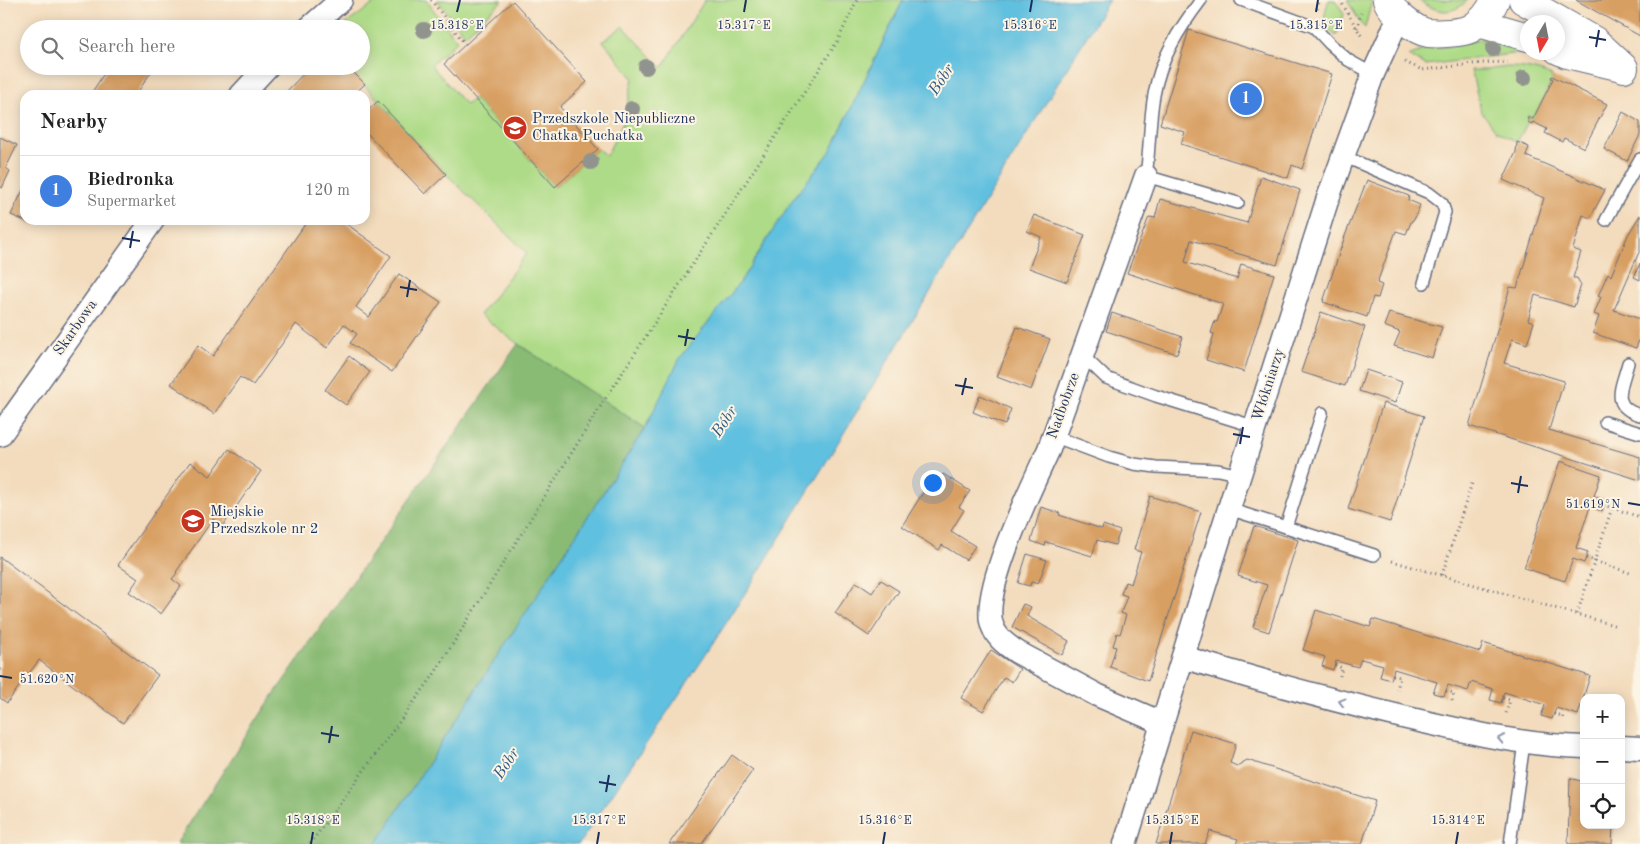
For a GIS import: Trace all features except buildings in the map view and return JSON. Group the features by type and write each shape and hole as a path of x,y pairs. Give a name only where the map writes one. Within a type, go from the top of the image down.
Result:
{"street":[{"path":"319,20 342,0"},
{"path":"1383,7 1427,33 1458,32 1470,29 1486,18 1495,0"},
{"path":"1523,0 1553,13 1594,41 1632,72"},
{"name":"Włókniarzy","path":"1125,844 1327,201 1383,49 1383,7"},
{"path":"1479,23 1520,35"},
{"path":"1565,53 1632,72"},
{"path":"246,90 260,75"},
{"name":"Nadbobrze","path":"1146,176 1053,436 1002,562 991,595 990,610 991,623 997,636 1006,645 1096,695 1162,723"},
{"name":"Skarbowa","path":"0,436 149,225"},
{"path":"1183,657 1271,684 1444,727 1524,743 1580,747"},
{"path":"1625,747 1640,748"}],"lane":[{"name":"Nadbobrze","path":"1146,176 1151,119 1159,74 1181,27 1201,0"},
{"path":"1241,0 1314,27 1348,60 1373,74"},
{"path":"1343,156 1430,193 1442,203 1445,212 1424,283"},
{"path":"1606,220 1640,159"},
{"path":"1146,176 1238,203"},
{"path":"1082,355 1106,378 1156,396 1256,427"},
{"path":"1628,364 1619,397 1621,404 1625,408 1640,415"},
{"path":"1286,527 1322,413"},
{"path":"1604,422 1640,433"},
{"path":"1053,436 1109,457 1134,464 1218,470 1240,475"},
{"path":"1229,509 1374,555"},
{"path":"1510,844 1524,743"}],"path":[{"path":"431,0 465,44"},
{"path":"310,844 433,676 600,407 837,42 857,0"},
{"path":"1340,0 1362,37 1422,70 1481,63 1511,62"},
{"path":"1357,29 1383,7"},
{"path":"1442,576 1473,480"},
{"path":"1603,505 1640,517"},
{"path":"1577,614 1612,508"},
{"path":"1374,555 1617,626"},
{"path":"1586,558 1630,573"}],"green space":[{"path":"379,0 426,0 457,41 431,65 466,105 474,98 555,187 598,149 606,156 624,121 633,78 603,41 623,26 662,68 705,0 903,0 830,152 793,199 740,282 661,397 645,428 518,344 480,315 527,253 446,174 355,75 370,75 370,20 351,20"},
{"path":"437,0 503,0 465,35"},
{"path":"1329,0 1335,0 1344,14 1336,36 1328,28 1325,20"},
{"path":"1347,0 1372,0 1365,28 1361,24"},
{"path":"1418,0 1468,0 1455,9 1443,11 1437,10"},
{"path":"1485,38 1520,48 1520,53 1426,65 1408,56 1429,48 1453,46"},
{"path":"1507,67 1535,70 1552,76 1551,78 1553,79 1533,119 1528,116 1527,119 1529,120 1517,142 1496,131 1481,111 1471,70"},
{"path":"518,344 645,428 376,844 176,844 266,706"}],"water":[{"name":"Bóbr","path":"903,0 1109,0 760,570 705,656 579,844 376,844 645,428 680,358 740,282 793,199 830,152"}],"place":[{"name":"Biedronka","path":"1246,99"},
{"name":"Przedszkole Niepubliczne Chatka Puchatka","path":"515,128"},
{"name":"Miejskie Przedszkole nr 2","path":"193,521"}]}
